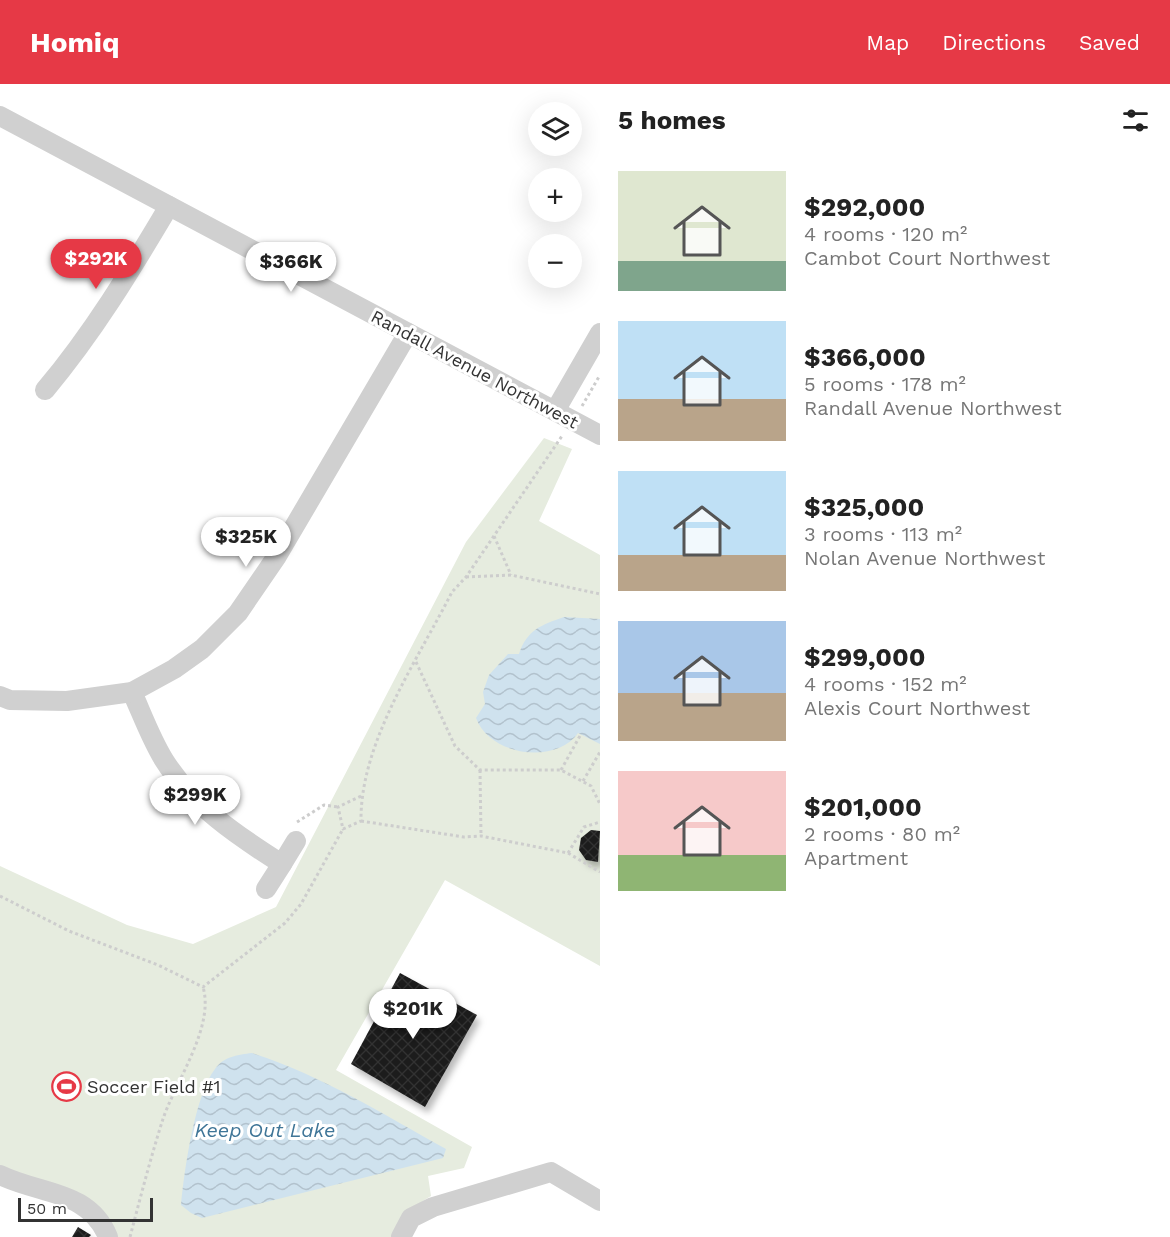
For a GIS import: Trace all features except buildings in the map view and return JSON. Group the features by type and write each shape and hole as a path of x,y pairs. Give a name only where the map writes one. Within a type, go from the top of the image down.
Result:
{"street":[{"name":"Randall Avenue Northwest","path":"0,116 600,435"},
{"path":"45,390 115,296 168,206"},
{"path":"0,696 10,700 67,701 132,692 174,669 202,649 238,613 277,556 408,333"},
{"path":"555,411 600,333"},
{"path":"132,692 163,758 204,810 234,833 282,864"},
{"path":"266,889 282,864 293,834"},
{"path":"401,1237 411,1218 434,1207 550,1172 600,1201"},
{"path":"0,1174 20,1185 84,1204 102,1222 108,1237"}],"path":[{"path":"361,821 361,796 371,750 452,592 466,577 573,422 600,375"},
{"path":"494,536 511,574"},
{"path":"466,577 511,574 600,594"},
{"path":"416,662 455,746 480,770 561,770 591,786 600,804"},
{"path":"561,770 581,734"},
{"path":"583,781 600,752"},
{"path":"480,770 481,836"},
{"path":"293,834 324,805 338,807 361,796"},
{"path":"338,807 343,829"},
{"path":"203,987 285,922 301,904 343,829 361,821 464,837 481,836 568,852 600,872"},
{"path":"568,852 584,827 600,822"},
{"path":"0,896 69,931 158,965 203,987"},
{"path":"130,1237 162,1119 203,1025 206,1004 203,987"}],"shaded area":[{"path":"544,438 572,449 539,521 600,555 600,966 445,880 336,1070 472,1147 464,1168 428,1176 431,1196 408,1213 391,1237 108,1237 102,1222 0,1175 0,866 127,925 193,944 276,907 466,542"}],"water":[{"path":"564,617 600,619 600,744 578,733 568,743 555,750 524,752 509,748 495,741 484,731 476,718 485,704 483,692 489,675 508,654 519,654 526,639 536,630"},
{"name":"Keep Out Lake","path":"252,1053 303,1072 375,1109 446,1149 443,1158 202,1218 191,1213 181,1205 188,1154 202,1096 215,1069 223,1061"}],"place":[{"name":"Soccer Field #1","path":"66,1086"}]}
